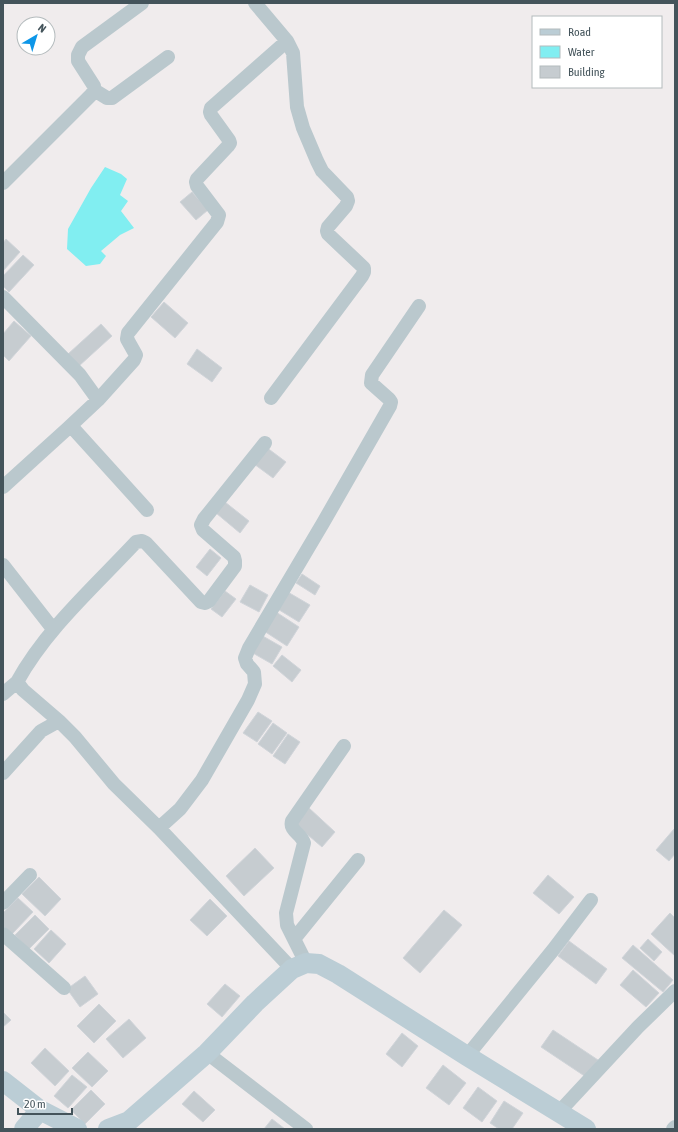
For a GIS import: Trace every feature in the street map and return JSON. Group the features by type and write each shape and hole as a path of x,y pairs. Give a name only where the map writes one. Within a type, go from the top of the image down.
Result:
{"street":[{"path":"3,183 92,94 94,86 78,61 78,55 82,47 142,3"},
{"path":"255,3 288,41 292,53 297,107 303,128 322,171 347,197 348,201 346,206 328,227 328,234 364,268 364,272 271,398"},
{"path":"3,487 98,400 134,360 136,356 127,339 128,333 219,218 219,215 197,186 196,182 197,179 230,143 230,140 211,115 211,108 288,41"},
{"path":"94,90 107,98 112,98 168,56"},
{"path":"3,297 80,375 98,400"},
{"path":"159,828 180,809 202,780 248,700 255,684 254,672 247,664 245,658 249,648 390,406 391,402 389,399 371,383 372,375 419,306"},
{"path":"71,426 147,510"},
{"path":"3,694 17,682 53,629 136,542 142,541 146,543 201,602 205,603 209,601 234,566 235,561 234,557 203,530 201,525 204,519 265,443"},
{"path":"3,566 53,629"},
{"path":"17,682 23,690 76,737 114,784 299,966"},
{"path":"3,773 40,731 59,721"},
{"path":"299,966 294,939 287,925 286,913 304,843 303,839 291,824 344,746"},
{"path":"294,939 358,860"},
{"path":"3,903 30,875"},
{"path":"467,1056 553,950 591,900"},
{"path":"3,934 64,988"},
{"path":"108,1129 129,1121 207,1053 260,998 299,966 319,964 338,974 586,1129"},
{"path":"559,1112 638,1027 675,991"},
{"path":"207,1053 306,1129"},
{"path":"3,1081 40,1110 77,1129"},
{"path":"24,1129 40,1110"}],"water":[{"path":"105,167 121,174 127,179 120,195 128,201 121,211 134,228 120,235 101,251 106,256 100,264 86,266 67,249 68,229 91,188"}],"building":[{"path":"192,192 208,210 196,220 180,202"},
{"path":"6,239 20,252 3,271 3,243"},
{"path":"23,255 34,265 9,292 3,286 3,276"},
{"path":"164,302 188,323 175,338 151,317"},
{"path":"14,321 31,336 9,361 3,355 3,334"},
{"path":"101,324 112,336 79,366 68,354"},
{"path":"197,349 222,368 212,382 187,364"},
{"path":"266,447 286,462 273,478 254,464"},
{"path":"225,502 249,521 240,533 216,513"},
{"path":"210,549 221,558 207,576 196,567"},
{"path":"302,574 320,586 315,595 296,583"},
{"path":"250,585 268,595 259,612 240,602"},
{"path":"225,591 236,599 222,617 211,609"},
{"path":"286,591 310,605 299,622 276,608"},
{"path":"276,612 299,627 287,646 264,631"},
{"path":"261,635 282,647 272,664 251,652"},
{"path":"282,655 301,670 292,682 273,666"},
{"path":"258,712 272,721 257,742 243,733"},
{"path":"273,723 287,733 272,754 258,744"},
{"path":"288,734 300,742 285,764 273,756"},
{"path":"309,808 335,832 322,847 295,824"},
{"path":"674,829 675,854 669,861 656,850"},
{"path":"255,848 274,868 244,896 226,876"},
{"path":"548,875 574,897 559,914 533,893"},
{"path":"39,877 61,899 45,916 22,894"},
{"path":"18,898 33,912 12,934 3,926 3,913"},
{"path":"210,899 227,916 207,936 190,920"},
{"path":"444,910 462,925 420,973 403,958"},
{"path":"670,913 675,918 675,956 651,934"},
{"path":"35,915 49,929 29,949 15,935"},
{"path":"51,930 66,944 49,963 34,949"},
{"path":"648,939 662,952 654,961 640,948"},
{"path":"569,941 607,969 596,984 558,956"},
{"path":"633,945 673,980 663,992 622,958"},
{"path":"633,970 659,993 646,1007 620,985"},
{"path":"85,976 98,994 80,1007 67,989"},
{"path":"225,984 240,996 222,1017 207,1004"},
{"path":"99,1004 116,1021 94,1043 77,1026"},
{"path":"3,1012 11,1020 3,1027"},
{"path":"129,1019 146,1038 123,1058 106,1039"},
{"path":"553,1030 598,1060 586,1077 541,1047"},
{"path":"402,1033 418,1046 402,1067 386,1054"},
{"path":"45,1048 69,1071 55,1086 31,1063"},
{"path":"88,1052 108,1071 92,1087 72,1068"},
{"path":"443,1065 466,1083 449,1105 426,1088"},
{"path":"72,1075 87,1087 68,1108 54,1096"},
{"path":"478,1087 497,1101 482,1122 463,1108"},
{"path":"91,1090 105,1104 85,1124 71,1110"},
{"path":"194,1091 215,1110 203,1122 182,1104"},
{"path":"504,1101 523,1113 512,1129 499,1129 490,1123"},
{"path":"272,1119 285,1129 264,1129"}]}
